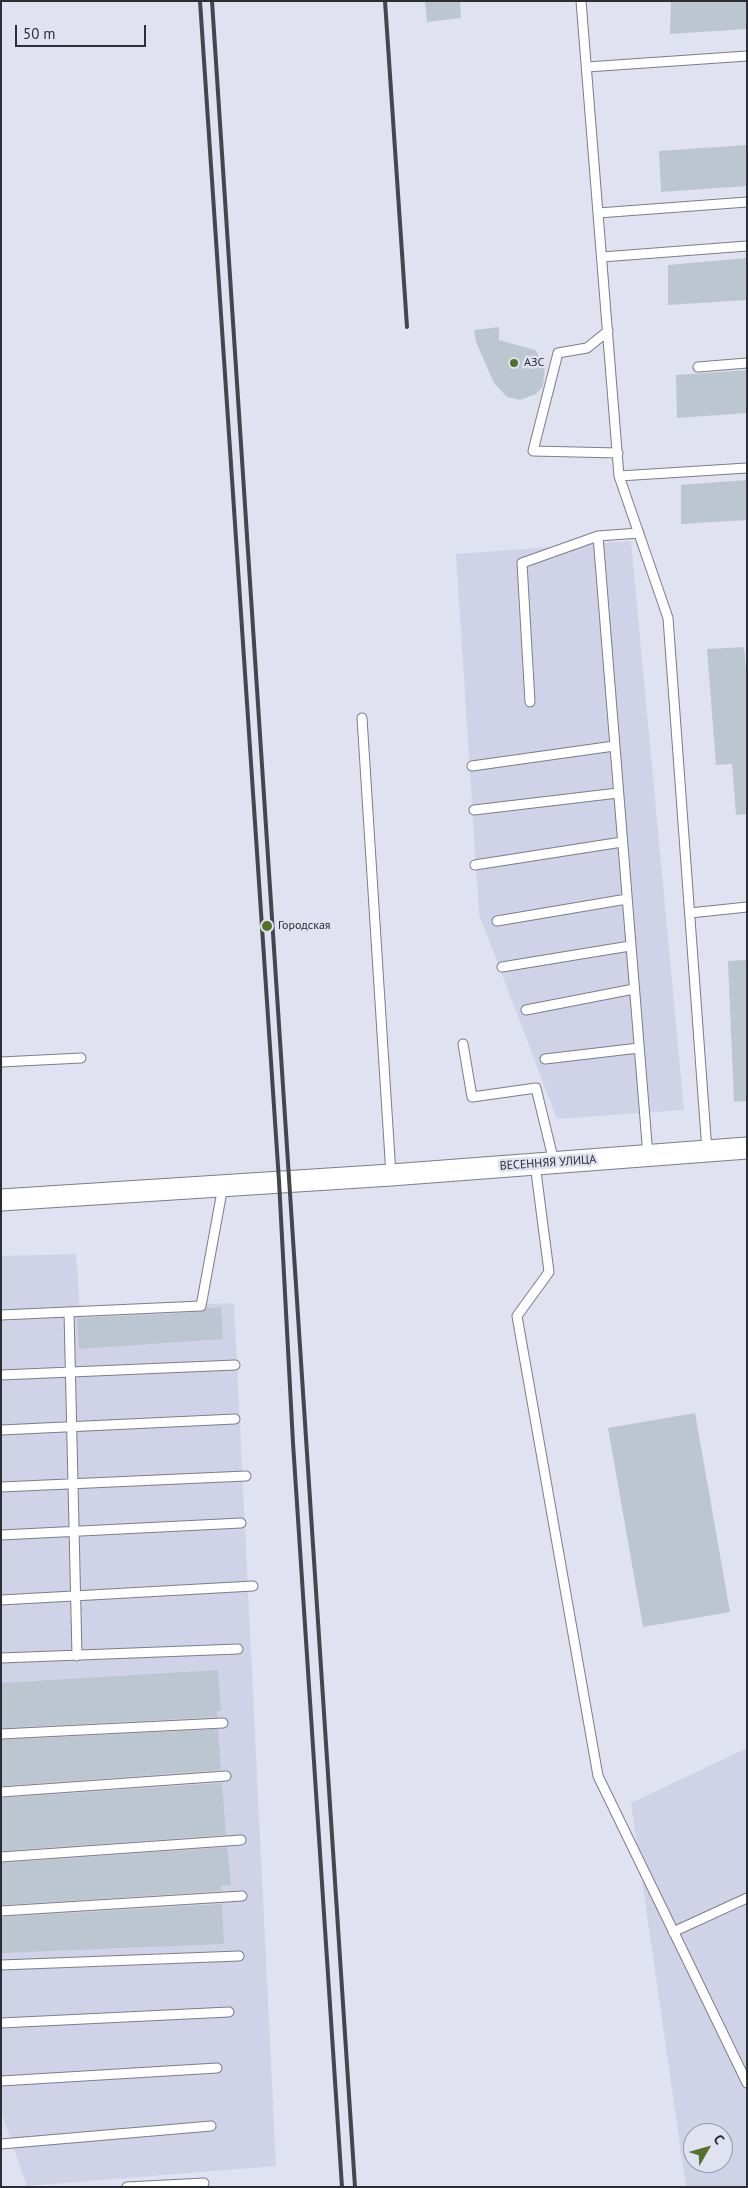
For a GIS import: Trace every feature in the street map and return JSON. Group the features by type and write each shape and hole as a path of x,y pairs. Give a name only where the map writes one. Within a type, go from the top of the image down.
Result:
{"street":[{"name":"ВЕСЕННЯЯ УЛИЦА","path":"1,1200 349,1178 747,1148"}],"lane":[{"path":"582,1 619,476 668,618 707,1151"},
{"path":"587,67 747,56"},
{"path":"598,213 747,202"},
{"path":"602,257 747,246"},
{"path":"608,331 587,348 558,353 533,451 618,453"},
{"path":"698,367 747,363"},
{"path":"619,476 747,468"},
{"path":"530,702 522,563 598,536 639,533"},
{"path":"598,536 648,1156"},
{"path":"362,718 391,1175"},
{"path":"472,766 614,746"},
{"path":"474,810 618,793"},
{"path":"475,865 622,842"},
{"path":"497,921 627,899"},
{"path":"690,913 747,907"},
{"path":"502,967 630,946"},
{"path":"526,1010 634,989"},
{"path":"463,1044 472,1097 536,1088 544,1163 549,1272 517,1316 598,1776 747,2082"},
{"path":"545,1059 639,1048"},
{"path":"1,1062 81,1058"},
{"path":"1,1315 201,1306 223,1186"},
{"path":"69,1312 78,1656"},
{"path":"1,1375 235,1365"},
{"path":"1,1430 235,1419"},
{"path":"1,1487 246,1476"},
{"path":"1,1535 241,1523"},
{"path":"1,1600 253,1586"},
{"path":"1,1658 238,1649"},
{"path":"1,1734 223,1723"},
{"path":"1,1792 226,1776"},
{"path":"1,1857 241,1840"},
{"path":"1,1911 242,1896"},
{"path":"674,1932 747,1898"},
{"path":"1,1965 239,1956"},
{"path":"1,2024 229,2012"},
{"path":"1,2081 217,2068"},
{"path":"1,2144 211,2126"},
{"path":"128,2187 204,2183"}],"shaded area":[{"path":"631,541 684,1110 557,1119 479,914 456,554"},
{"path":"76,1254 80,1310 234,1303 276,2166 27,2186 1,2112 1,1256"},
{"path":"747,1748 747,2187 686,2187 684,2173 733,2173 733,2123 683,2123 683,2166 631,1803"}],"building":[{"path":"425,1 460,1 461,18 427,22"},
{"path":"671,1 747,1 747,29 670,34"},
{"path":"747,145 747,186 661,192 659,151"},
{"path":"747,258 747,300 668,305 668,265"},
{"name":"АЗС","path":"499,327 499,340 535,350 545,365 543,386 536,394 520,400 507,397 494,383 476,342 474,330"},
{"path":"747,370 747,413 677,418 676,375"},
{"path":"747,480 747,520 681,524 681,485"},
{"path":"744,647 747,683 747,814 736,815 732,764 716,765 707,649"},
{"path":"747,960 747,1101 734,1102 728,961"},
{"path":"221,1307 223,1339 79,1349 77,1318 201,1312 207,1308"},
{"path":"695,1413 730,1612 643,1627 608,1428"},
{"path":"218,1670 221,1711 217,1711 217,1717 1,1728 1,1683"},
{"path":"218,1729 221,1770 1,1786 1,1740"},
{"path":"222,1783 226,1835 1,1851 1,1798"},
{"path":"227,1847 231,1885 221,1886 221,1891 1,1905 1,1863"},
{"path":"222,1904 224,1944 1,1953 1,1917"}],"railway":[{"path":"200,1 279,1181 293,1443 342,2187"},
{"path":"212,1 355,2187"},
{"path":"385,1 407,327"}],"place":[{"name":"АЗС","path":"514,363"},
{"name":"Городская","path":"267,926"}]}
